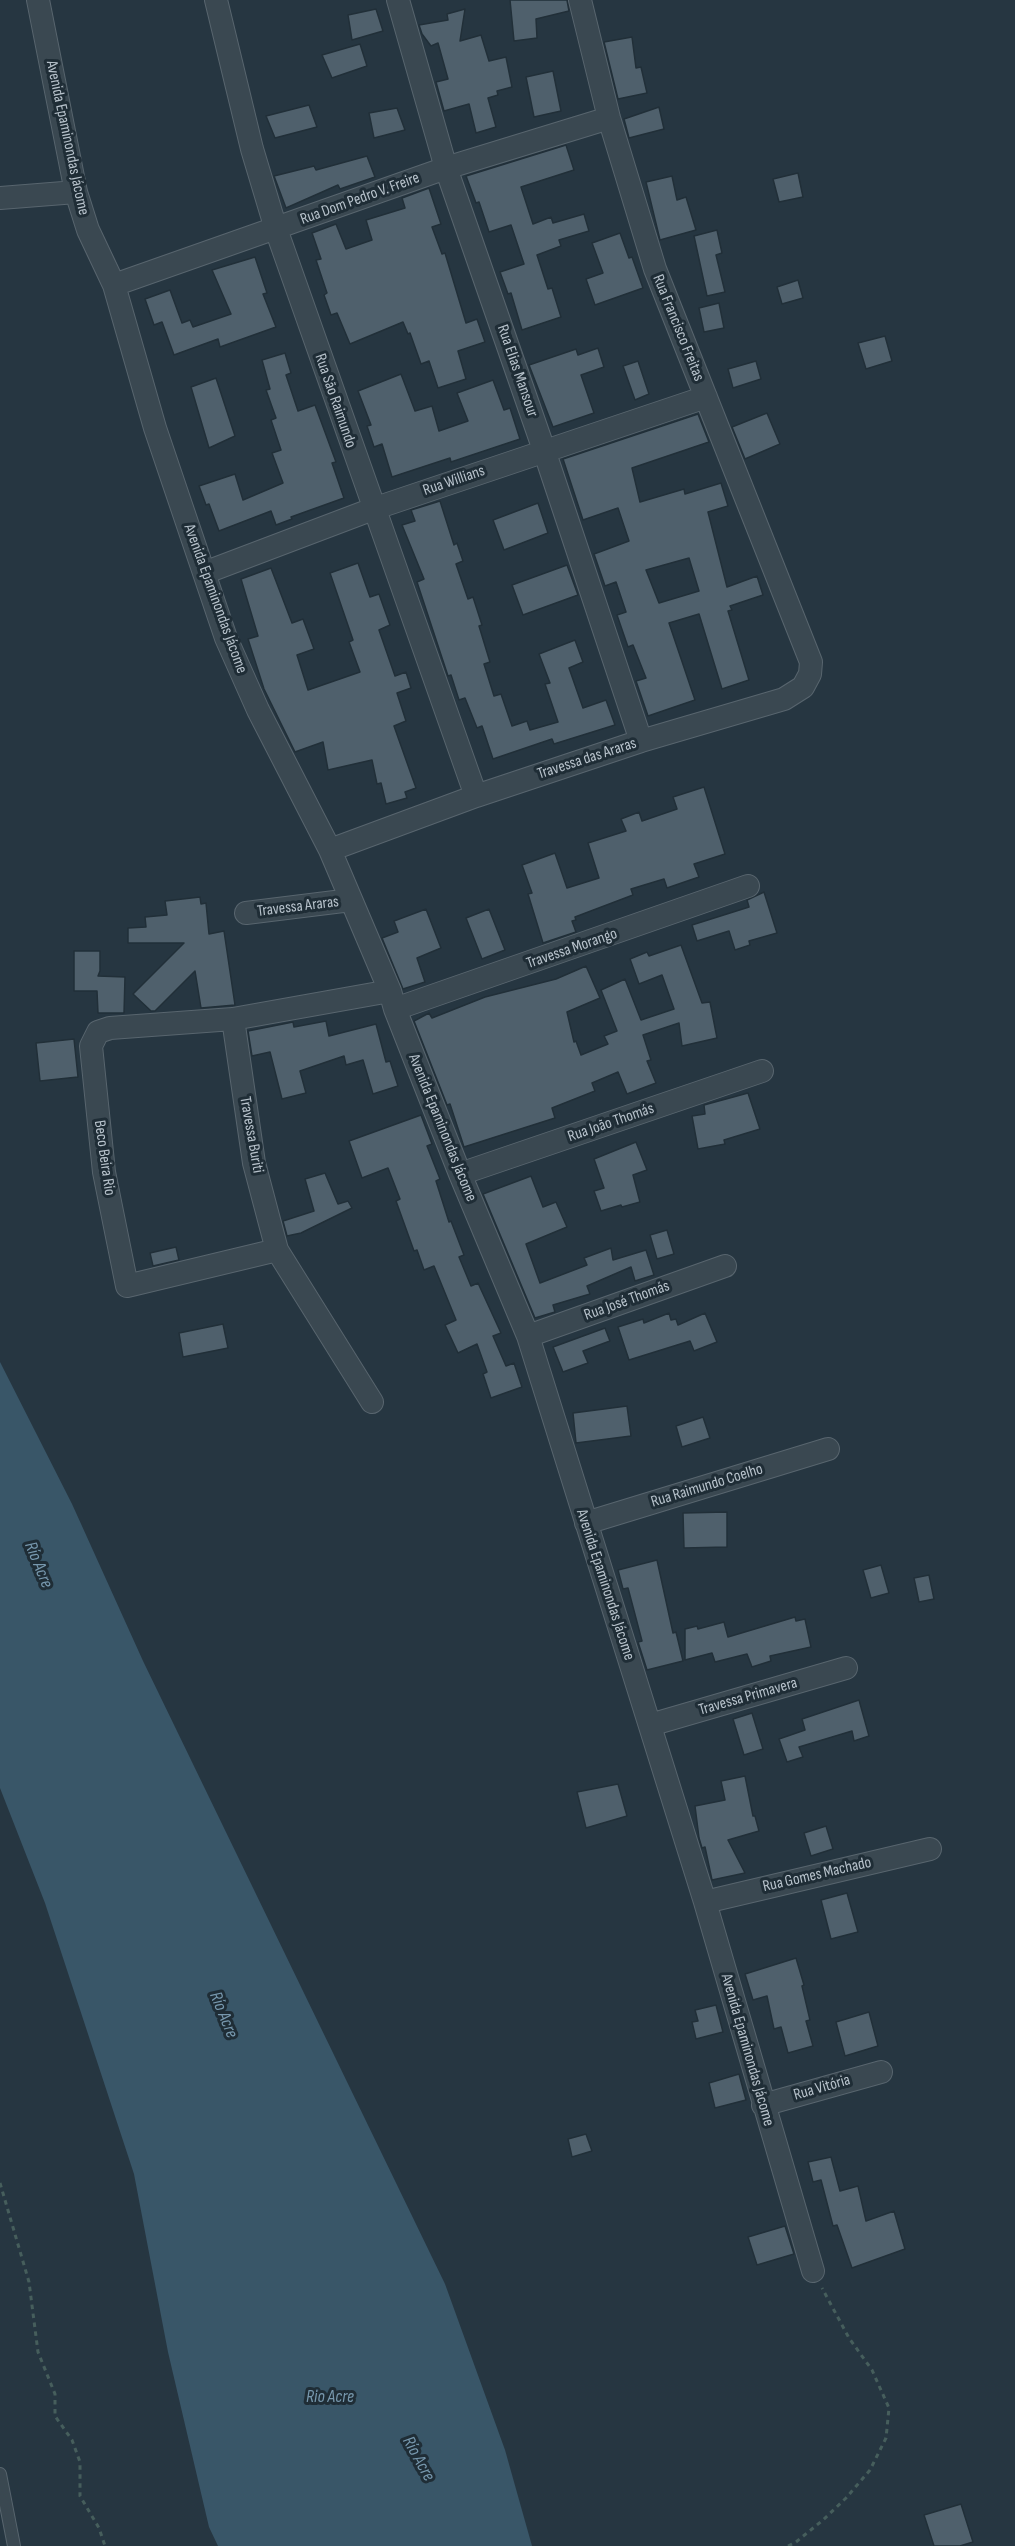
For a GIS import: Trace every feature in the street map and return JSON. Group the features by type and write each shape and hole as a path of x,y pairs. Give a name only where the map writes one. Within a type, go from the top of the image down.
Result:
{"street":[{"name":"Avenida Epaminondas Jácome","path":"38,0 76,192 88,230 114,285 155,428 226,638 258,710 330,850 460,1174 528,1335 705,1902 813,2271"},
{"name":"Rua São Raimundo","path":"216,0 252,149 276,229 476,796"},
{"name":"Rua Elias Mansour","path":"398,0 446,168 544,450 641,741"},
{"name":"Rua Francisco Freitas","path":"580,0 609,118 655,269 804,646"},
{"name":"Rua Dom Pedro V. Freire","path":"114,285 446,168 609,118"},
{"path":"0,198 76,192"},
{"name":"Rua Willians","path":"204,573 373,509 706,396"},
{"name":"Travessa das Araras","path":"330,850 476,796 641,741 784,699 803,687 810,674 811,662 804,646"},
{"name":"Travessa Morango","path":"98,1032 110,1028 233,1018 392,1000 748,886"},
{"name":"Travessa Araras","path":"246,913 351,900"},
{"name":"Travessa Buriti","path":"233,1018 254,1163 277,1250 372,1402"},
{"name":"Beco Beira Rio","path":"98,1032 91,1046 104,1172 128,1286 277,1250"},
{"name":"Rua João Thomás","path":"460,1174 762,1071"},
{"name":"Rua José Thomás","path":"528,1335 725,1266"},
{"name":"Rua Raimundo Coelho","path":"586,1522 828,1449"},
{"name":"Travessa Primavera","path":"650,1725 846,1668"},
{"name":"Rua Gomes Machado","path":"705,1902 930,1849"},
{"name":"Rua Vitória","path":"763,2105 881,2072"}],"lane":[{"path":"0,2474 14,2546"}],"path":[{"path":"0,2183 29,2282 38,2352 55,2394 55,2416 72,2440 80,2462 80,2496 99,2528 105,2546"},
{"path":"788,2546 824,2520 870,2470 886,2438 889,2408 872,2370 849,2338 813,2271"}],"water":[{"name":"Rio Acre","path":"0,1362 72,1504 143,1661 445,2284 505,2450 532,2546 218,2546 209,2527 168,2352 134,2174 45,1903 0,1788"}],"building":[{"path":"510,0 567,0 569,11 536,19 537,38 514,41"},
{"path":"376,9 383,31 352,40 348,15"},
{"path":"465,9 460,41 481,35 489,61 506,57 512,87 497,91 498,95 488,98 496,127 476,133 469,104 444,111 436,82 448,79 438,43 431,46 422,34 419,25 448,20 447,14"},
{"path":"632,37 636,68 641,67 647,93 618,99 604,42"},
{"path":"360,44 367,66 332,78 322,55"},
{"path":"553,71 561,111 534,117 526,77"},
{"path":"309,105 317,127 275,138 266,116"},
{"path":"659,107 664,129 629,138 624,119"},
{"path":"397,108 405,130 374,138 369,113"},
{"path":"566,145 574,170 521,187 533,224 551,217 553,223 584,214 589,231 559,240 561,246 537,255 548,289 552,288 561,317 522,330 511,293 508,294 500,272 524,264 511,225 489,232 479,202 476,203 466,176"},
{"path":"367,156 375,177 340,189 338,185 286,208 274,176 314,166 316,170"},
{"path":"798,173 803,197 779,202 773,179"},
{"path":"672,176 677,200 686,197 696,230 660,240 646,182"},
{"path":"429,188 441,224 432,227 442,254 445,253 466,323 477,319 485,342 458,351 466,379 438,388 429,361 421,364 410,333 408,334 403,322 350,344 337,313 331,315 324,295 327,293 316,260 321,259 312,233 336,224 346,249 372,240 366,220 405,208 402,198"},
{"path":"717,230 722,253 716,255 725,292 707,296 694,236"},
{"path":"620,233 629,258 632,257 643,288 595,305 586,279 603,273 592,243"},
{"path":"255,257 267,293 263,294 276,327 220,347 218,339 174,355 162,322 154,325 145,299 170,290 182,323 190,320 193,327 231,314 212,270"},
{"path":"798,280 803,298 782,304 777,287"},
{"path":"719,303 724,328 704,332 699,308"},
{"path":"885,336 892,361 866,369 858,343"},
{"path":"598,348 604,367 581,375 594,413 553,427 529,365 576,349 578,355"},
{"path":"285,353 291,373 286,375 298,411 315,405 336,462 332,463 344,498 291,517 292,519 276,525 271,511 219,531 209,504 206,505 199,486 235,474 243,500 283,483 272,453 281,450 271,420 276,418 266,390 270,389 262,360"},
{"path":"638,361 649,394 635,400 623,366"},
{"path":"756,361 761,379 733,388 728,369"},
{"path":"401,374 415,411 432,406 439,431 468,421 457,393 493,380 504,410 510,408 520,439 451,462 450,458 392,477 382,444 374,447 367,426 371,425 358,391"},
{"path":"216,378 235,436 209,448 191,387"},
{"path":"767,413 780,444 745,459 732,427"},
{"path":"698,414 709,442 632,468 640,502 684,489 685,494 721,483 728,506 708,512 727,587 757,576 763,595 730,606 732,610 728,611 749,680 722,689 699,614 669,623 695,700 648,716 636,681 646,678 633,645 628,647 617,615 626,612 616,582 605,586 594,554 629,541 618,508 583,520 563,459","holes":["689,558 699,591 659,603 646,570"]},
{"path":"440,501 454,545 457,543 463,561 456,564 468,599 473,597 482,625 479,626 490,662 484,664 494,696 501,694 512,726 527,721 530,730 558,722 545,684 550,683 539,654 575,640 583,662 569,668 583,708 606,700 615,725 554,744 552,739 493,759 482,726 477,728 465,698 459,700 451,675 448,676 417,582 424,579 402,525 415,521 411,510"},
{"path":"538,503 548,533 504,550 493,520"},
{"path":"358,563 370,597 379,594 390,625 379,630 395,676 406,672 411,688 397,693 406,721 394,726 416,788 405,792 407,798 386,804 381,783 377,784 372,760 328,770 323,742 295,752 264,689 248,639 258,636 241,579 271,568 292,623 303,619 314,649 297,655 308,690 360,672 349,642 353,640 330,573"},
{"path":"567,565 578,595 523,615 512,585"},
{"path":"704,787 725,854 694,864 699,877 667,888 664,879 631,889 633,895 575,917 576,920 572,921 576,932 543,943 528,894 532,893 522,865 555,853 567,888 599,878 588,843 626,831 621,819 639,812 642,821 677,809 673,797"},
{"path":"764,892 777,933 749,941 750,945 735,950 729,931 697,941 692,925 749,907 747,900"},
{"path":"200,897 201,904 206,903 209,934 224,931 235,1005 201,1008 195,971 155,1011 151,1011 133,994 184,943 128,943 128,928 146,927 145,917 167,915 165,901"},
{"path":"426,909 441,948 417,958 425,982 403,989 382,938 398,932 394,921"},
{"path":"489,909 505,950 482,959 466,918"},
{"path":"681,945 702,1003 710,1002 717,1038 682,1046 679,1023 643,1035 651,1060 647,1061 656,1083 627,1094 618,1072 592,1083 595,1091 552,1108 555,1118 464,1147 450,1104 447,1105 414,1021 429,1013 432,1018 485,997 556,979 586,966 600,998 567,1012 574,1042 576,1041 581,1055 608,1044 604,1036 617,1031 601,990 625,979 641,1020 674,1009 662,975 639,984 630,959 647,952 649,956"},
{"path":"74,951 100,951 98,976 125,977 124,1013 98,1013 97,991 74,991"},
{"path":"326,1021 329,1036 376,1024 386,1062 390,1061 398,1086 373,1094 363,1060 346,1065 344,1056 300,1071 306,1093 282,1099 270,1052 252,1056 248,1031 293,1022 294,1027"},
{"path":"74,1039 78,1077 40,1081 36,1043"},
{"path":"748,1093 760,1129 724,1140 725,1144 698,1149 692,1116 705,1114 704,1105"},
{"path":"421,1115 432,1144 427,1146 440,1179 436,1181 449,1222 451,1221 464,1255 459,1257 471,1286 478,1283 501,1333 493,1336 506,1366 514,1363 522,1387 491,1398 483,1374 487,1372 477,1344 458,1353 445,1325 456,1320 434,1266 424,1270 417,1250 414,1251 396,1201 400,1199 388,1168 362,1178 349,1141"},
{"path":"636,1142 647,1170 633,1175 640,1202 601,1211 594,1191 604,1188 594,1159"},
{"path":"325,1173 338,1204 348,1201 352,1208 301,1233 287,1236 283,1221 314,1211 305,1179"},
{"path":"531,1176 543,1207 556,1202 567,1227 526,1244 540,1283 587,1265 584,1258 611,1248 613,1260 646,1250 654,1275 635,1281 631,1267 587,1286 590,1294 553,1305 555,1312 535,1318 483,1194"},
{"path":"667,1230 674,1254 657,1259 650,1235"},
{"path":"176,1247 179,1260 153,1266 150,1253"},
{"path":"669,1313 671,1320 676,1319 678,1325 705,1313 717,1342 694,1351 690,1341 629,1360 618,1327 643,1319 644,1323"},
{"path":"223,1324 228,1348 183,1357 179,1333"},
{"path":"605,1328 610,1341 583,1351 588,1363 563,1372 553,1347"},
{"path":"627,1406 631,1436 576,1443 573,1413"},
{"path":"703,1417 710,1438 682,1447 676,1426"},
{"path":"727,1512 727,1547 684,1548 683,1513"},
{"path":"657,1560 673,1633 676,1632 683,1661 647,1670 638,1642 642,1641 628,1588 623,1589 618,1570"},
{"path":"881,1565 889,1593 871,1598 863,1570"},
{"path":"929,1575 934,1599 919,1602 914,1578"},
{"path":"795,1617 796,1621 805,1619 811,1647 770,1656 771,1661 752,1667 747,1654 715,1662 712,1653 685,1660 685,1629 697,1626 698,1629 724,1622 728,1637"},
{"path":"859,1700 869,1736 854,1741 852,1731 799,1747 803,1757 787,1762 779,1739 805,1730 802,1719"},
{"path":"752,1713 763,1749 744,1755 733,1719"},
{"path":"745,1776 753,1816 755,1816 759,1831 728,1840 745,1873 712,1880 705,1847 702,1848 699,1838 695,1806 725,1800 721,1781"},
{"path":"618,1784 627,1816 586,1828 577,1792"},
{"path":"826,1826 833,1849 811,1856 804,1833"},
{"path":"847,1893 858,1932 831,1939 821,1900"},
{"path":"796,1958 804,1985 802,1986 810,2020 806,2021 813,2046 788,2053 781,2027 774,2029 767,1996 753,2000 745,1974"},
{"path":"716,2005 723,2032 696,2039 692,2022 698,2021 695,2010"},
{"path":"869,2012 878,2046 845,2056 836,2022"},
{"path":"739,2074 746,2100 715,2108 709,2083"},
{"path":"586,2134 592,2151 572,2157 568,2139"},
{"path":"831,2157 840,2191 858,2186 866,2221 894,2211 905,2249 852,2268 837,2225 833,2226 821,2180 813,2182 808,2162"},
{"path":"785,2226 794,2254 757,2265 748,2237"},
{"path":"961,2504 973,2542 960,2546 934,2546 924,2515"}],"water label":[{"name":"Río Acre","path":"38,1565"},
{"name":"Río Acre","path":"223,2015"},
{"name":"Río Acre","path":"418,2459"}]}
